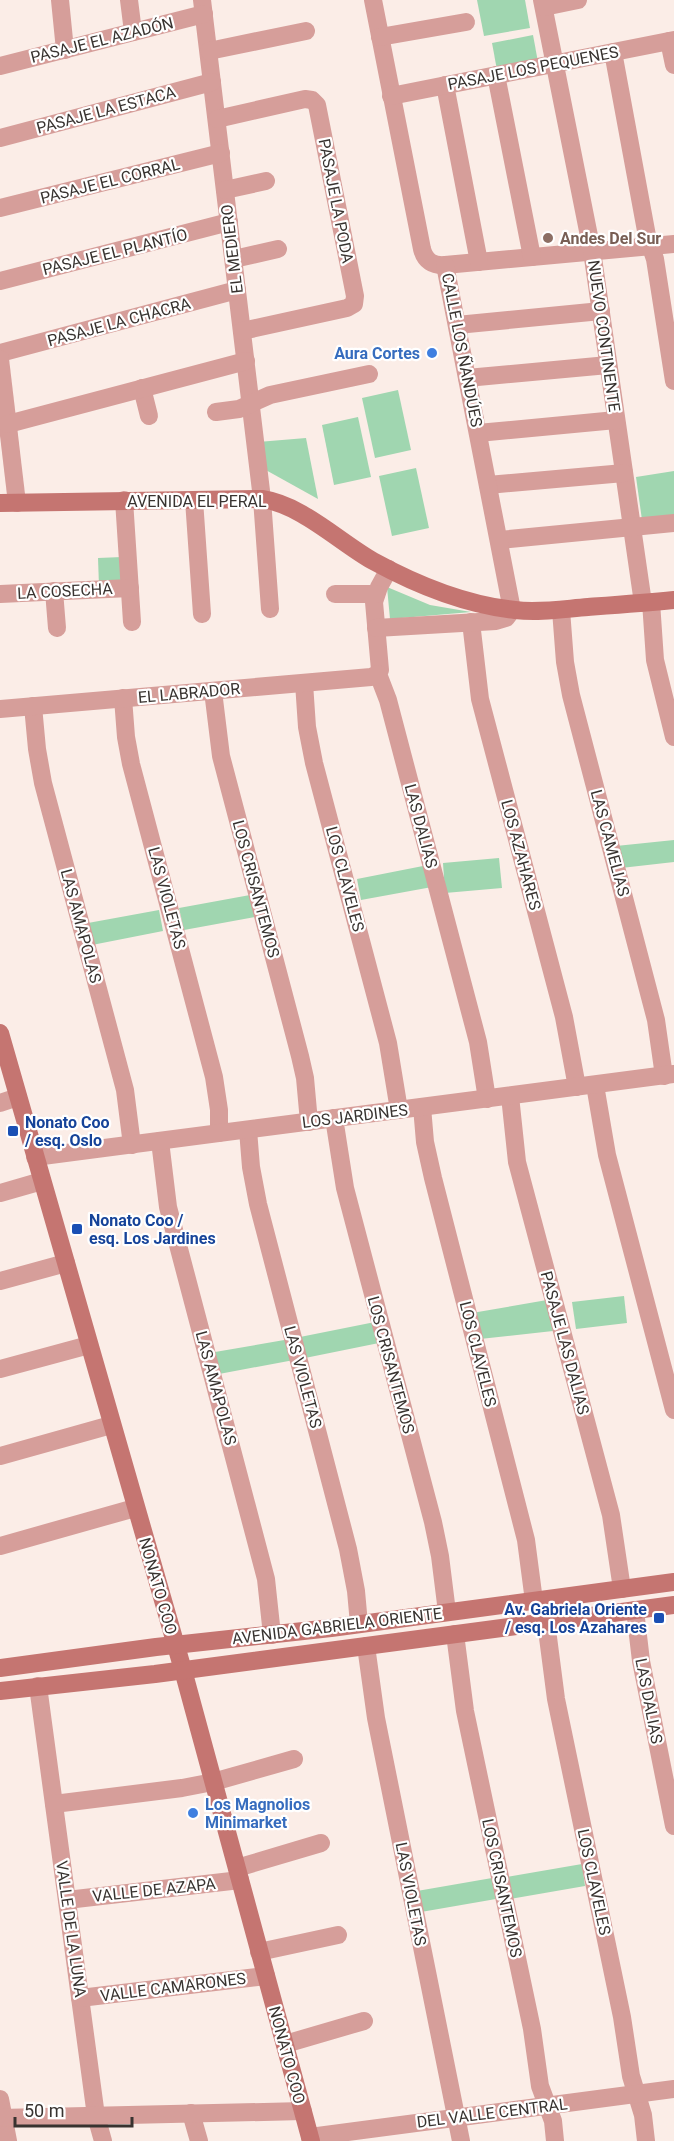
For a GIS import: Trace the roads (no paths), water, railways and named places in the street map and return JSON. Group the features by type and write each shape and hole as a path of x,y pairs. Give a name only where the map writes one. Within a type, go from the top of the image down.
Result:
{"main road":[{"name":"AVENIDA EL PERAL","path":"8,503 262,499 290,507 389,569 448,593 512,610 561,610 674,600"},
{"name":"NONATO COO","path":"0,1033 183,1670 310,2139"},
{"name":"AVENIDA GABRIELA ORIENTE","path":"0,1668 674,1582"},
{"name":"AVENIDA GABRIELA ORIENTE","path":"0,1691 183,1670 674,1605"}],"street":[{"path":"60,0 65,50"},
{"path":"129,0 133,32"},
{"name":"CALLE LOS ÑANDÚES","path":"373,0 423,254 435,264 445,265 512,610"},
{"path":"543,3 578,0"},
{"name":"NUEVO CONTINENTE","path":"543,3 592,251 632,527 647,603 655,660 674,737"},
{"name":"PASAJE EL AZADÓN","path":"0,66 133,32 203,7"},
{"name":"EL MEDIERO","path":"203,7 262,499 270,609"},
{"path":"380,37 466,22"},
{"path":"209,51 306,31"},
{"path":"672,40 674,65"},
{"name":"PASAJE LOS PEQUENES","path":"391,96 672,40"},
{"path":"613,52 650,246 655,260 674,381"},
{"path":"496,75 532,257"},
{"name":"PASAJE LA ESTACA","path":"0,138 212,82"},
{"path":"445,85 479,262"},
{"name":"PASAJE LA PODA","path":"217,119 305,99 312,100 318,108 354,296 354,304 347,308 242,331"},
{"name":"PASAJE EL CORRAL","path":"0,208 221,153"},
{"path":"225,190 266,181"},
{"name":"PASAJE EL PLANTÍO","path":"0,281 229,222"},
{"path":"445,265 674,244"},
{"path":"234,259 278,249"},
{"name":"PASAJE LA CHACRA","path":"0,353 237,290"},
{"path":"457,325 601,311"},
{"path":"0,359 8,424 8,503"},
{"path":"8,424 246,361"},
{"path":"467,378 608,365"},
{"path":"216,411 239,409 270,395 369,374"},
{"path":"142,388 149,416"},
{"path":"478,433 616,420"},
{"path":"488,485 624,473"},
{"path":"124,500 132,622"},
{"path":"194,500 202,614"},
{"path":"499,540 674,523"},
{"name":"LAS DALIAS","path":"389,569 376,594 374,610 380,670 378,674 388,700 438,887 478,1042 487,1092"},
{"name":"LA COSECHA","path":"0,594 130,588"},
{"path":"54,591 57,628"},
{"path":"335,594 376,594"},
{"name":"AVENIDA EL PERAL","path":"376,628 501,620 512,610"},
{"name":"LAS CAMELIAS","path":"561,610 565,662 571,695 669,1075"},
{"name":"LOS AZAHARES","path":"471,622 480,699 564,1017 607,1155 674,1410"},
{"name":"EL LABRADOR","path":"0,709 371,677 378,674"},
{"name":"LOS CLAVELES","path":"304,683 307,727 312,754 388,1043 399,1110"},
{"name":"LOS CRISANTEMOS","path":"213,690 221,756 300,1056 305,1078 309,1122"},
{"name":"LAS VIOLETAS","path":"123,698 129,756 214,1077 219,1133"},
{"name":"LAS AMAPOLAS","path":"33,706 40,767 125,1090 132,1145"},
{"name":"LOS JARDINES","path":"36,1157 422,1107 487,1092 510,1096 669,1075"},
{"name":"PASAJE LAS DALIAS","path":"510,1096 518,1162 611,1515 622,1589"},
{"path":"0,1103 18,1098"},
{"name":"LOS CLAVELES","path":"422,1107 428,1158 526,1540 534,1601"},
{"name":"LOS CRISANTEMOS","path":"334,1118 345,1188 435,1530 447,1612"},
{"name":"LAS VIOLETAS","path":"248,1130 258,1204 348,1550 359,1624"},
{"name":"LAS AMAPOLAS","path":"160,1141 168,1207 264,1572 272,1635"},
{"path":"0,1193 42,1181"},
{"path":"0,1281 66,1263"},
{"path":"0,1369 89,1345"},
{"path":"0,1456 111,1425"},
{"path":"0,1546 135,1508"},
{"name":"LAS DALIAS","path":"635,1610 643,1671 674,1826"},
{"name":"LOS CLAVELES","path":"546,1622 556,1699 624,2027 631,2076 643,2115 646,2141"},
{"name":"LOS CRISANTEMOS","path":"454,1634 465,1711 532,2029 540,2086 553,2121 555,2141"},
{"name":"LAS VIOLETAS","path":"366,1646 375,1718 461,2141"},
{"name":"VALLE DE LA LUNA","path":"38,1686 96,2116 103,2141"},
{"path":"54,1804 182,1788 213,1782 294,1759"},
{"name":"VALLE DE AZAPA","path":"67,1900 238,1874 321,1844"},
{"path":"260,1952 338,1935"},
{"name":"VALLE CAMARONES","path":"80,1998 266,1976"},
{"path":"285,2044 364,2021"},
{"name":"DEL VALLE CENTRAL","path":"310,2139 674,2089"},
{"path":"0,2099 8,2141"},
{"path":"2,2118 303,2110"},
{"path":"191,2113 199,2141"}],"place":[{"name":"Andes Del Sur","path":"548,238"},
{"name":"Aura Cortes","path":"432,353"},
{"name":"Nonato Coo / esq. Oslo","path":"13,1131"},
{"name":"Nonato Coo / esq. Los Jardines","path":"77,1229"},
{"name":"Av. Gabriela Oriente / esq. Los Azahares","path":"659,1618"},
{"name":"Los Magnolios Minimarket","path":"193,1813"}]}
